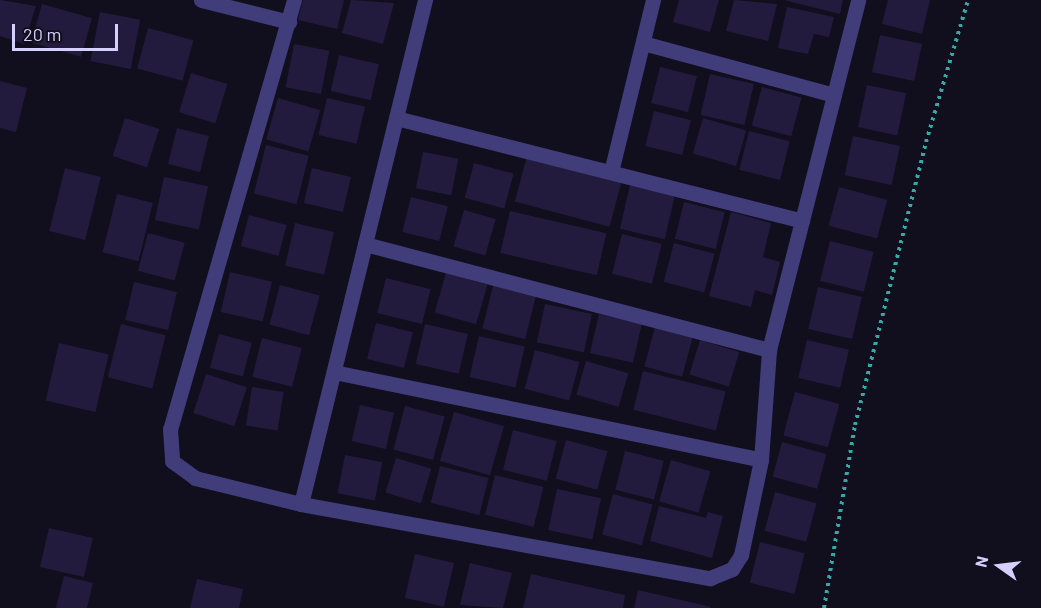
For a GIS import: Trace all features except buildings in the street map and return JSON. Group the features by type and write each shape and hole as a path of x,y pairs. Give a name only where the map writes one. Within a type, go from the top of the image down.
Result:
{"street":[{"path":"201,0 289,22"},
{"path":"294,0 169,446 171,461 195,478 301,504 710,578 732,569 741,555 761,460 770,350 858,0"},
{"path":"301,504 425,0"},
{"path":"611,172 653,0"},
{"path":"642,43 834,95"},
{"path":"396,118 802,221"},
{"path":"365,244 770,350"},
{"path":"334,372 761,460"}],"path":[{"path":"824,608 855,425 926,142 968,0"}]}
